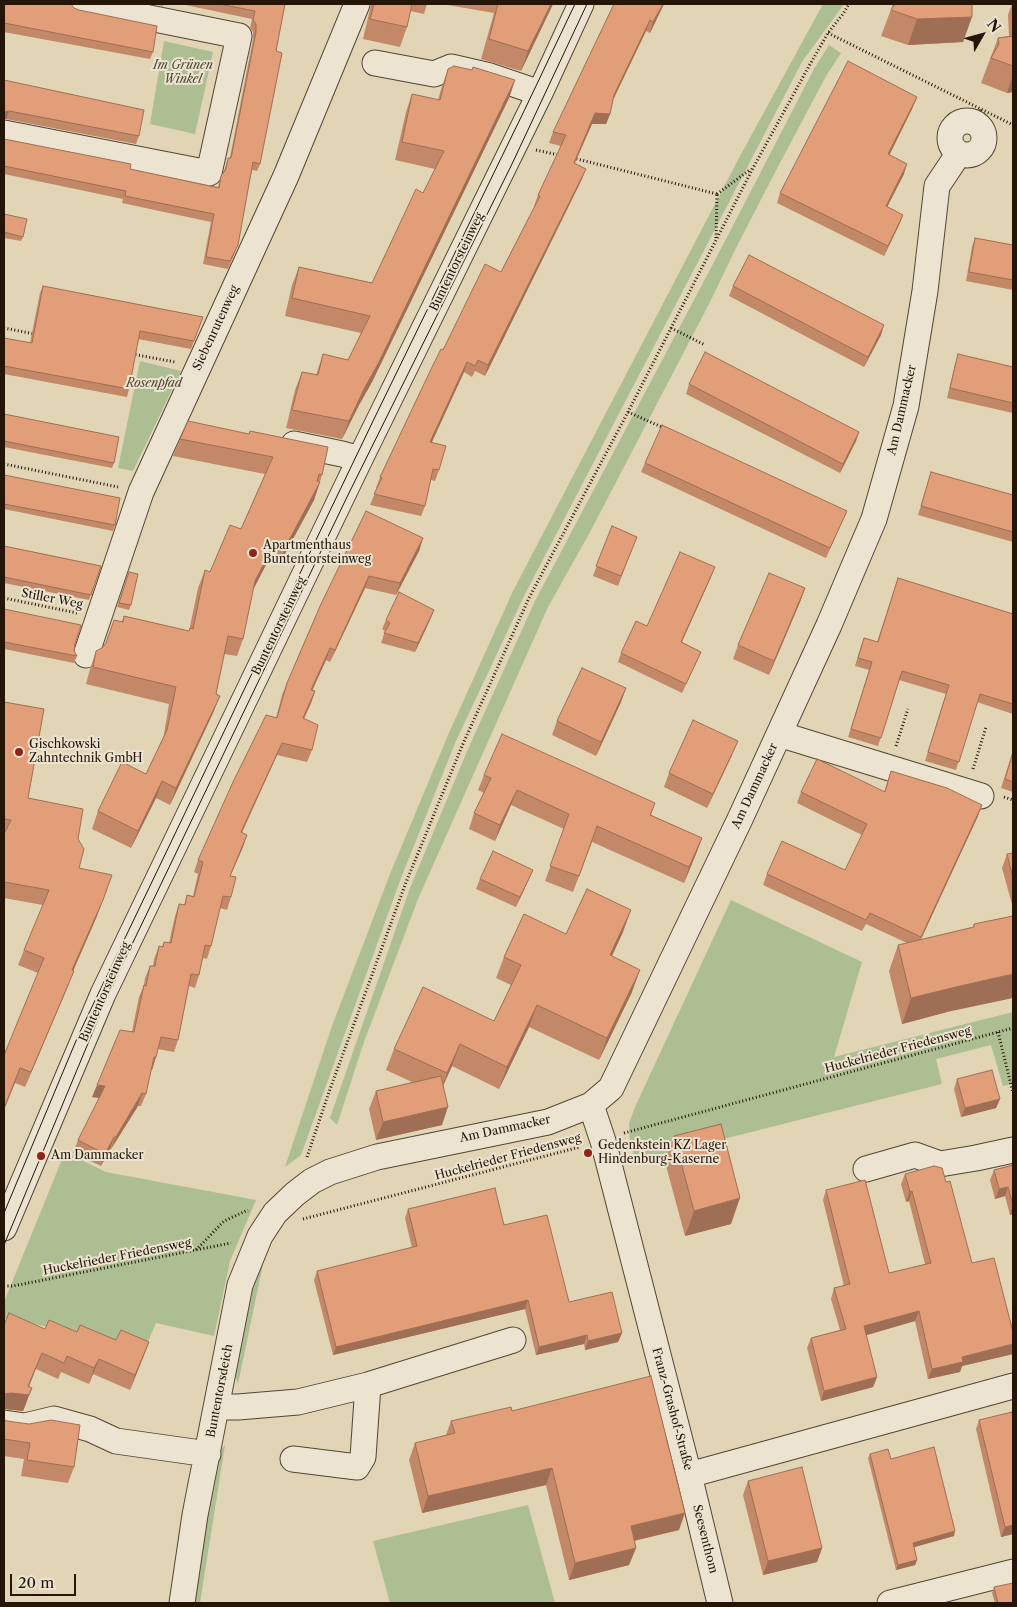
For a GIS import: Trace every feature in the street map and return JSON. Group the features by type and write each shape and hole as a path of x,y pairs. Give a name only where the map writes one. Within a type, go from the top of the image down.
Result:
{"street":[{"path":"4,133 209,173 239,36 80,4"},
{"name":"Siebenrutenweg","path":"86,655 141,492 183,421 198,367 286,176 357,4"},
{"name":"Buntentorsteinweg","path":"4,1228 103,994 360,459 540,93 581,4"},
{"path":"375,63 434,74 450,67 490,76 540,93"},
{"name":"Am Dammacker","path":"295,1194 312,1181 330,1172 377,1157 548,1122 591,1105 610,1088 727,847 829,625 874,519 906,406 925,291 936,186 959,153 950,143 952,130 961,122 978,116"},
{"path":"268,439 360,459"},
{"path":"779,734 974,794"},
{"name":"Franz-Grashof-Straße","path":"591,1105 603,1141 689,1475 1013,1386"},
{"path":"866,1169 915,1155 940,1164 1013,1150"},
{"name":"Buntentorsdeich","path":"182,1603 196,1515 240,1284 260,1236 275,1213 295,1194"},
{"path":"217,1407 298,1402 368,1385 513,1340"},
{"path":"293,1459 357,1467 363,1457 368,1385"},
{"path":"4,1423 25,1426 54,1418 90,1429 116,1441 208,1454"},
{"name":"Seesenthom","path":"689,1475 720,1603"},
{"path":"890,1603 1013,1572"}],"path":[{"path":"295,1194 329,1092 401,895 462,746 529,598 628,412 753,168 828,33 849,4"},
{"path":"828,33 978,116 1013,125"},
{"path":"514,144 563,156"},
{"path":"572,158 717,194 753,168"},
{"path":"716,239 717,194"},
{"path":"4,328 42,336"},
{"path":"671,328 705,345"},
{"path":"130,353 198,367"},
{"path":"628,412 664,429"},
{"path":"4,464 141,492"},
{"name":"Stiller Weg","path":"4,598 98,617"},
{"path":"889,768 908,709"},
{"path":"974,794 986,727"},
{"name":"Huckelrieder Friedensweg","path":"301,1220 603,1141 629,1131 1013,1028"},
{"path":"998,1032 1013,1093"},
{"name":"Huckelrieder Friedensweg","path":"4,1286 13,1286 260,1236"}],"green space":[{"path":"823,4 844,4 802,62 524,596 456,741 401,878 301,1155 285,1167 332,1026 390,874 448,735 513,591 739,158"},
{"name":"Im Grünen Winkel","path":"164,41 213,52 195,134 150,124"},
{"path":"829,45 841,53 826,76 589,534 548,607 418,899 364,1042 337,1125 330,1118 410,888 468,749 535,601 814,69"},
{"name":"Rosenpfad","path":"140,361 181,371 133,471 118,468"},
{"path":"731,900 862,962 834,1057 1013,1012 1013,1084 1003,1086 991,1045 936,1059 942,1084 636,1161 630,1143 629,1123"},
{"path":"65,1152 106,1172 256,1200 230,1261 214,1336 156,1323 146,1346 4,1318 4,1302"},
{"path":"267,1245 238,1384 233,1370 249,1296"},
{"path":"225,1445 200,1603 192,1603 217,1454"},
{"path":"528,1505 555,1603 390,1603 373,1541"}],"building":[{"path":"4,4 71,4 79,10 157,26 153,52 4,23"},
{"path":"219,4 285,4 276,51 282,53 260,164 253,162 238,245 230,261 206,257 214,214 125,196 126,191 4,166 4,139 131,164 130,169 219,188 221,176 226,169 228,158 231,158 256,24 253,20 255,11"},
{"path":"374,4 412,4 407,27 370,19"},
{"path":"498,4 551,4 528,51 489,39"},
{"path":"614,4 663,4 653,22 650,20 614,95 610,114 595,113 574,163 586,169 488,365 478,360 475,366 467,362 430,442 446,446 439,470 433,469 425,506 374,494 382,478 380,477 433,365 441,349 443,350 485,264 501,272 540,196 538,195 566,135 553,132"},
{"path":"895,4 972,4 972,17 917,19 891,10"},
{"path":"1013,36 1013,66 991,58 999,44 998,38"},
{"path":"848,61 917,97 888,154 907,164 886,206 903,215 888,246 780,193"},
{"path":"454,66 472,70 473,67 515,80 349,421 292,410 302,372 318,375 323,354 348,360 370,316 292,298 299,267 372,283 416,189 423,193 444,151 402,142 412,94 440,100 448,69"},
{"path":"4,80 144,110 139,136 9,111 4,112"},
{"path":"4,214 27,219 23,237 4,232"},
{"path":"975,238 1013,245 1013,280 969,272"},
{"path":"749,255 884,325 868,357 733,286"},
{"path":"43,286 203,317 194,341 140,331 129,389 4,366 4,338 32,343"},
{"path":"705,352 859,432 843,464 689,384"},
{"path":"958,354 1013,367 1013,403 950,388"},
{"path":"4,414 119,437 114,463 4,441"},
{"path":"188,421 249,434 250,431 328,447 322,475 319,474 317,481 320,482 286,546 275,542 255,581 243,639 228,636 216,694 220,696 176,788 162,781 138,831 98,811 122,762 146,774 167,730 176,687 93,667 96,651 106,643 114,620 123,622 124,616 189,631 190,628 193,629 205,570 210,572 230,525 241,529 273,457 180,439"},
{"path":"662,425 847,511 830,548 645,463"},
{"path":"931,472 1013,495 1013,532 921,506"},
{"path":"4,475 120,498 115,525 4,504"},
{"path":"366,511 423,538 400,583 369,576 335,650 330,648 311,690 315,691 303,718 318,725 312,750 282,743 241,832 247,835 230,876 236,877 231,897 223,896 211,946 205,945 199,975 191,974 178,1040 161,1037 156,1057 154,1057 146,1094 142,1093 105,1154 78,1140 105,1086 97,1085 120,1030 134,1032 150,966 155,966 159,946 163,947 164,942 171,943 179,904 185,905 187,895 194,897 203,862 198,860 266,715 277,718 287,683 321,604"},
{"path":"612,526 637,537 621,576 596,566"},
{"path":"4,546 101,566 91,595 4,577"},
{"path":"680,552 715,567 681,642 701,652 686,684 621,653 636,621 647,626"},
{"path":"129,572 138,574 131,605 119,603"},
{"path":"769,573 805,588 774,661 738,645"},
{"path":"898,578 1013,614 1013,704 980,694 959,762 928,752 949,685 902,671 881,738 851,729 872,662 858,658 864,638 878,642"},
{"path":"399,592 434,610 418,643 384,633 390,623 386,620"},
{"path":"4,609 81,625 74,651 77,656 4,642"},
{"path":"582,668 626,688 601,742 557,721"},
{"path":"4,702 44,709 28,798 83,809 78,839 84,849 79,868 112,875 31,1072 20,1068 4,1108 4,1055 44,958 24,950 49,890 4,882 4,834 11,820 4,819"},
{"path":"693,720 738,741 713,794 669,773"},
{"path":"502,734 655,803 650,815 702,838 689,867 597,826 579,876 550,866 569,814 517,790 500,825 474,813 491,778 484,775"},
{"path":"1013,752 1013,782 1005,779"},
{"path":"817,759 885,792 891,771 947,788 982,805 921,937 870,913 866,920 767,874 782,841 845,870 867,824 801,792"},
{"path":"493,851 533,870 520,897 480,879"},
{"path":"1013,853 1013,878 1007,854"},
{"path":"587,889 631,910 610,955 640,970 607,1038 537,1005 507,1067 460,1044 447,1073 394,1049 423,987 494,1021 521,965 504,957 524,914 566,934"},
{"path":"1013,916 1013,974 911,998 898,945 974,927 974,924"},
{"path":"992,1070 1000,1099 965,1108 957,1079"},
{"path":"441,1076 448,1107 383,1122 376,1091"},
{"path":"721,1124 740,1198 694,1211 674,1136"},
{"path":"1013,1165 1013,1205 1008,1187 999,1189 994,1170"},
{"path":"934,1166 942,1168 946,1182 950,1181 972,1263 994,1258 1013,1332 1013,1344 962,1357 963,1362 932,1369 919,1311 864,1326 877,1377 824,1391 811,1338 846,1329 834,1288 850,1284 826,1190 865,1180 889,1273 931,1263 912,1191 910,1192 905,1174"},
{"path":"495,1188 504,1225 547,1215 569,1302 612,1292 622,1333 588,1341 587,1335 539,1347 528,1300 336,1347 317,1271 417,1246 408,1209"},
{"path":"9,1313 45,1329 49,1320 77,1332 80,1325 116,1340 121,1330 149,1342 135,1375 99,1359 94,1368 67,1356 64,1363 42,1353 28,1386 32,1388 29,1395 4,1394 4,1325"},
{"path":"651,1376 685,1513 631,1526 636,1548 575,1563 552,1468 428,1496 415,1443 455,1433 451,1421 511,1407 512,1411"},
{"path":"1012,1412 1013,1525 1005,1527 979,1420"},
{"path":"4,1420 29,1424 51,1420 80,1425 74,1467 27,1460 30,1443 4,1439"},
{"path":"934,1447 955,1531 913,1543 917,1560 898,1565 870,1454 888,1449 891,1459"},
{"path":"802,1467 822,1548 768,1561 748,1481"},
{"path":"1013,1583 1013,1603 998,1603 994,1587"}],"tram line":[{"path":"4,1213 78,1036 575,4"},
{"path":"4,1245 124,961 347,497 512,164 587,4"}],"place":[{"name":"Apartmenthaus Buntentorsteinweg","path":"253,553"},
{"name":"Gischkowski Zahntechnik GmbH","path":"19,752"},
{"name":"Gedenkstein KZ Lager Hindenburg-Kaserne","path":"588,1153"},
{"name":"Am Dammacker","path":"41,1156"}]}
